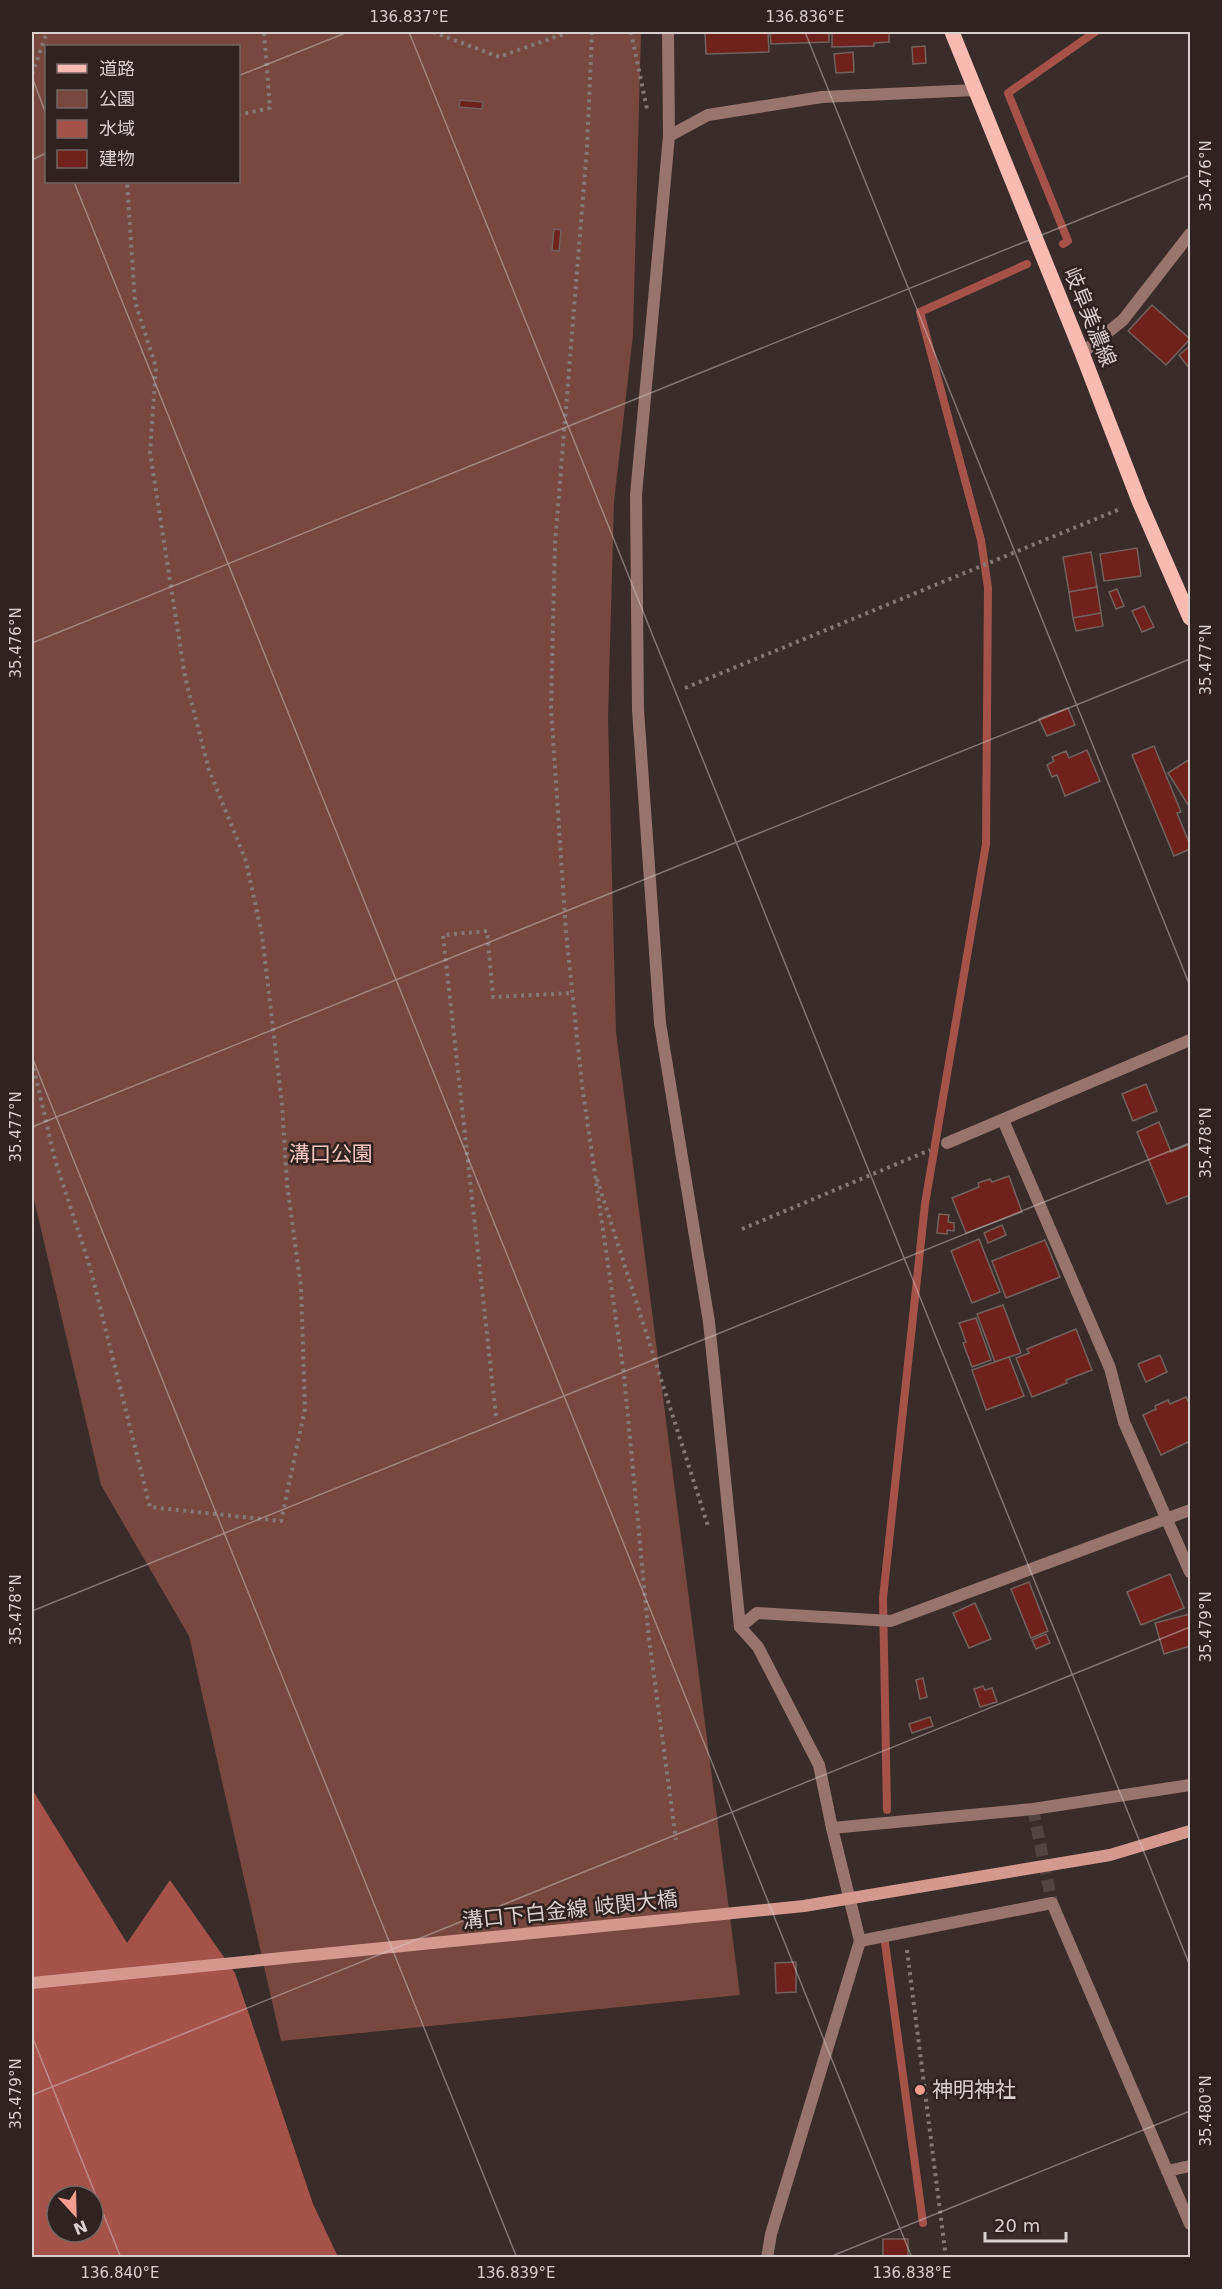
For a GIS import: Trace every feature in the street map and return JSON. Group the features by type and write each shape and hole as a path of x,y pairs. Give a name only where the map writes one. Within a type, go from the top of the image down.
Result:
{"main road":[{"name":"岐阜美濃線","path":"952,32 1082,353 1139,501 1191,618"},
{"name":"溝口下白金線 岐関大橋","path":"32,1983 804,1906 1110,1855 1191,1832"}],"street":[{"path":"668,32 669,136 636,495 638,710 660,1023 709,1322 740,1627 758,1647 819,1765 860,1941 771,2234 767,2258"},
{"path":"669,136 708,115 811,99 976,90"},
{"path":"1082,353 1123,320 1191,234"},
{"path":"947,1143 1191,1040"},
{"path":"1003,1120 1110,1368 1124,1422 1191,1572"},
{"path":"740,1627 758,1613 891,1621 1191,1510"},
{"path":"832,1828 1033,1809 1191,1785"},
{"path":"860,1941 1052,1903 1191,2224"},
{"path":"1167,2172 1191,2166"}],"path":[{"path":"32,74 47,32"},
{"path":"240,115 270,108 264,32"},
{"path":"433,32 499,57 569,32"},
{"path":"591,32 587,148 555,544 551,708 566,932 582,1085 624,1375 649,1639 675,1840"},
{"path":"631,32 648,112"},
{"path":"32,1061 55,1160 90,1267 150,1507 281,1521 305,1409 301,1287 287,1184 282,1104 262,935 246,861 209,770 185,677 150,452 156,367 135,302 127,183"},
{"path":"32,204 32,215"},
{"path":"685,688 1139,501"},
{"path":"496,1416 444,935 487,931 493,997 573,993"},
{"path":"742,1230 926,1152"},
{"path":"594,1168 708,1526"},
{"path":"905,1931 946,2258"}],"green space":[{"name":"溝口公園","path":"32,32 641,32 633,335 614,502 608,719 616,1032 740,1995 281,2041 189,1636 101,1485 32,1191"}],"water":[{"path":"32,1789 127,1943 170,1880 235,1973 313,2204 338,2257 32,2257"}],"building":[{"path":"705,32 768,32 769,52 706,54"},
{"path":"770,32 829,32 829,42 771,44"},
{"path":"832,32 889,32 889,42 874,43 874,46 832,47"},
{"path":"925,46 926,63 913,64 912,47"},
{"path":"853,52 854,72 836,73 834,54"},
{"path":"460,100 483,102 482,109 459,107"},
{"path":"554,229 561,230 559,251 552,250"},
{"path":"1152,305 1190,339 1166,365 1128,331"},
{"path":"1190,346 1190,369 1179,355"},
{"path":"1137,548 1141,576 1104,581 1100,554"},
{"path":"1091,552 1097,587 1069,592 1063,557"},
{"path":"1097,587 1101,613 1073,618 1069,592"},
{"path":"1117,589 1124,606 1116,609 1109,592"},
{"path":"1144,606 1154,627 1142,632 1132,611"},
{"path":"1101,613 1103,626 1076,631 1073,618"},
{"path":"1068,708 1075,725 1047,736 1039,719"},
{"path":"1154,746 1181,812 1177,813 1190,845 1190,849 1174,856 1132,755"},
{"path":"1087,750 1100,781 1065,796 1057,775 1052,777 1047,765 1054,761 1052,757 1066,751 1069,758"},
{"path":"1190,759 1190,808 1168,773"},
{"path":"1146,1084 1157,1111 1133,1121 1122,1094"},
{"path":"1159,1122 1171,1152 1190,1144 1190,1195 1167,1204 1137,1132"},
{"path":"1009,1176 1022,1212 966,1233 952,1198 979,1187 978,1183 990,1179 992,1182"},
{"path":"939,1214 949,1215 948,1222 954,1223 954,1231 947,1230 947,1234 937,1233"},
{"path":"1002,1225 1006,1235 988,1243 984,1233"},
{"path":"979,1239 1000,1292 972,1303 951,1251"},
{"path":"1045,1240 1060,1277 1006,1298 992,1261"},
{"path":"1003,1305 1021,1353 995,1362 977,1314"},
{"path":"976,1318 991,1360 972,1367 963,1343 966,1342 959,1323"},
{"path":"1076,1329 1092,1370 1032,1397 1016,1358 1029,1353 1027,1349"},
{"path":"1160,1355 1167,1372 1146,1382 1138,1364"},
{"path":"1009,1357 1024,1396 986,1410 972,1370"},
{"path":"1186,1397 1190,1405 1190,1441 1161,1455 1143,1415 1168,1400 1170,1404"},
{"path":"1170,1574 1184,1608 1141,1625 1127,1592"},
{"path":"1029,1582 1048,1631 1031,1638 1011,1589"},
{"path":"975,1603 991,1639 969,1648 953,1613"},
{"path":"1190,1614 1190,1646 1164,1654 1155,1623"},
{"path":"1046,1634 1050,1643 1036,1649 1032,1640"},
{"path":"923,1678 927,1697 920,1699 916,1680"},
{"path":"983,1686 985,1690 992,1688 997,1702 980,1707 974,1689"},
{"path":"930,1717 933,1726 912,1733 909,1724"},
{"path":"796,1962 796,1992 776,1993 775,1963"},
{"path":"883,2239 908,2239 908,2258 883,2258"}],"waterway":[{"path":"1063,244 1068,241 1008,93 1095,32"},
{"path":"887,1810 883,1598 925,1204 986,844 988,588 981,540 920,312 1027,264"},
{"path":"885,1943 923,2223"}],"tunnel":[{"path":"1033,1809 1052,1903"}],"place":[{"name":"神明神社","path":"920,2090"}]}
